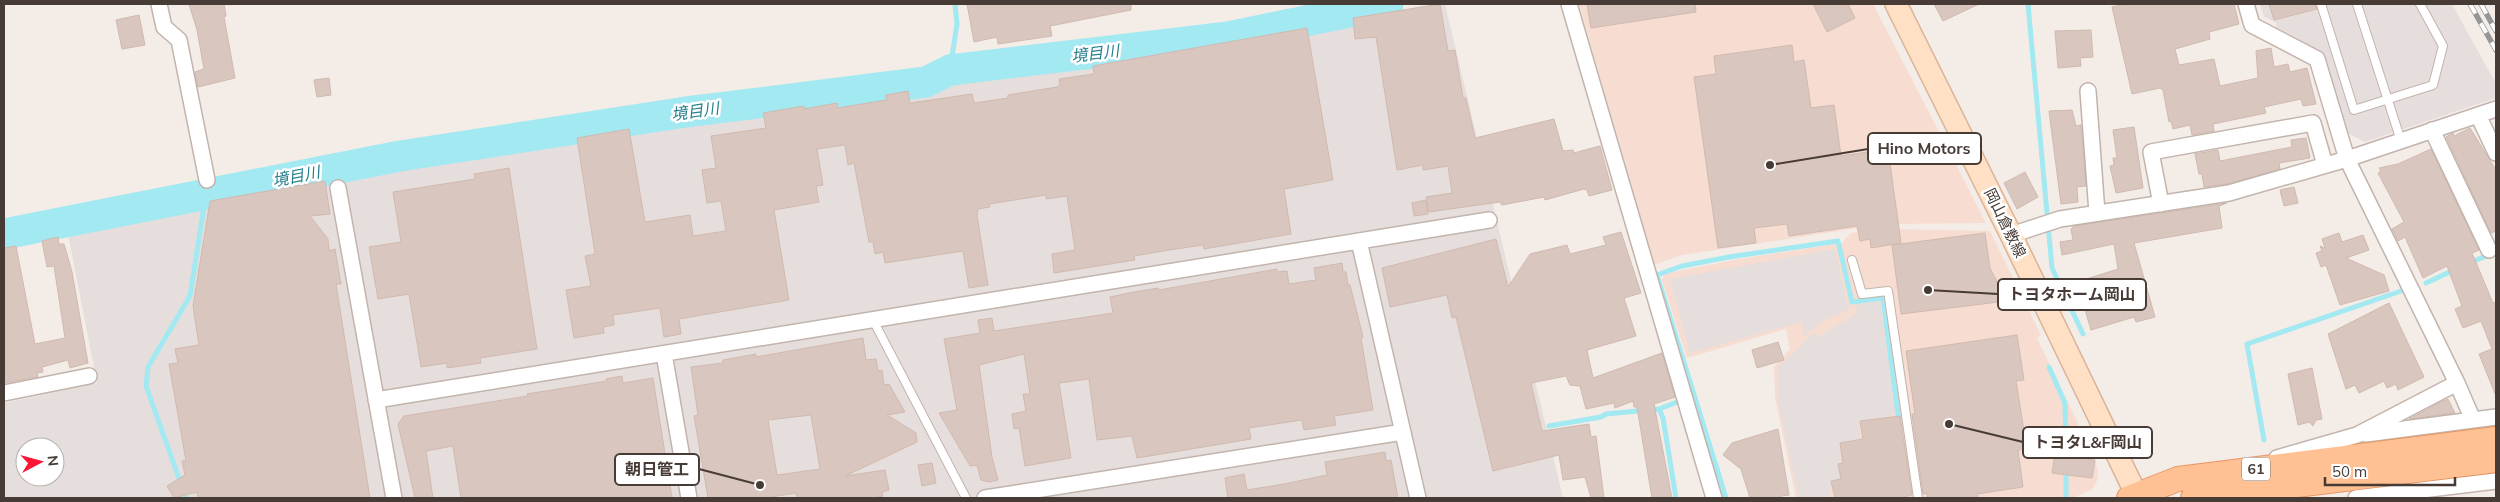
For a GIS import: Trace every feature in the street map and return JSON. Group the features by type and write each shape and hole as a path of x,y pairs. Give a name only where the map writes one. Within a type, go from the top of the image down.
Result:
{"main road":[{"name":"岡山倉敷線","path":"1896,4 2011,235 2134,497"},
{"name":"61","path":"2193,498 2496,439"},
{"name":"61","path":"2134,497 2178,479 2247,470 2296,479 2496,460"},
{"path":"2134,497 2166,498"}],"street":[{"path":"159,4 164,27 179,40 207,180"},
{"path":"1569,4 1714,498"},
{"path":"2246,4 2252,25 2317,59 2347,159 2457,383 2473,420"},
{"path":"2088,91 2098,213"},
{"path":"2011,235 2047,223 2098,213 2229,193 2347,159 2496,108"},
{"path":"2478,115 2496,153"},
{"path":"2161,204 2151,152 2313,123 2325,165"},
{"path":"2432,130 2489,250"},
{"path":"338,188 394,498"},
{"path":"376,400 1489,220"},
{"path":"1359,241 1418,498"},
{"path":"664,354 689,498"},
{"path":"4,394 89,376"},
{"path":"2296,479 2357,435 2457,383"},
{"path":"2357,435 2496,417"},
{"path":"986,498 1403,432"},
{"path":"2356,498 2496,481"}],"lane":[{"path":"2321,4 2354,110 2387,101 2432,85 2443,46 2420,4"},
{"path":"2357,4 2401,140"},
{"path":"1852,260 1862,294 1888,291 1918,498"},
{"path":"873,320 966,498"}],"shaded area":[{"path":"1445,4 1563,498 4,498 4,403 97,383 67,229 352,174 677,120 935,88 941,82 958,78 1112,62"},
{"path":"1579,4 1873,4 1986,223 1884,224 1682,255 1654,265"},
{"path":"2260,4 2452,4 2496,84 2496,98 2365,142 2345,132 2323,53 2276,27 2276,23 2264,17"},
{"path":"1884,229 1990,231 2041,335 2037,338 2094,457 2098,471 2097,481 2092,489 2073,498 1796,498 1775,397 1774,367 1790,349 1786,329 1687,358 1662,280 1664,274 1739,259 1842,243 1851,233"},
{"path":"1835,249 1849,309 1821,322 1804,336 1802,322 1690,353 1670,279"},
{"path":"1881,301 1897,415 1858,421 1868,484 1830,489 1831,498 1799,498 1777,397 1778,367 1814,333 1818,337 1857,313 1856,305"}],"building":[{"path":"189,4 224,4 226,16 224,17 235,78 198,87 195,72 204,69 197,30"},
{"path":"967,4 1131,4 1131,10 1050,26 1052,36 998,44 997,37 974,42"},
{"path":"1440,4 1448,51 1455,50 1463,98 1466,98 1475,138 1554,119 1563,151 1573,150 1574,153 1600,146 1612,190 1589,196 1587,190 1584,189 1545,200 1544,197 1502,205 1500,202 1429,212 1426,197 1452,193 1448,166 1423,170 1423,165 1397,170 1376,37 1355,39 1353,18"},
{"path":"1587,4 1695,4 1696,12 1591,28"},
{"path":"1813,4 1848,4 1855,18 1827,32"},
{"path":"1934,4 1979,4 1943,21"},
{"path":"2125,4 2234,4 2239,24 2209,32 2210,39 2175,49 2179,65 2214,59 2220,86 2258,78 2256,51 2271,48 2274,67 2288,64 2290,72 2307,68 2316,104 2303,106 2301,99 2264,107 2266,113 2213,124 2214,131 2192,135 2190,125 2173,129 2171,121 2169,122 2163,90 2160,88 2132,94 2112,7"},
{"path":"2269,4 2315,4 2317,9 2274,20"},
{"path":"139,15 145,45 122,49 116,20"},
{"path":"1307,28 1333,180 1284,189 1291,234 1204,249 1203,245 1169,250 1134,256 1135,260 1054,273 1052,254 1075,250 1067,196 1046,199 1046,195 989,204 990,207 978,209 977,215 988,285 969,288 963,251 885,263 883,252 875,254 873,242 869,242 854,163 848,165 845,145 817,149 823,185 816,186 819,202 774,210 789,300 679,319 681,334 664,337 660,308 613,315 614,325 603,327 604,333 574,338 566,290 591,286 585,256 595,254 577,138 629,129 645,222 690,215 693,236 726,231 721,201 707,203 702,170 716,168 711,136 766,128 763,113 804,106 804,109 837,103 837,108 887,100 886,95 908,91 910,103 972,94 974,103 1008,98 1008,95 1057,87 1060,85 1059,79 1094,74 1093,66"},
{"path":"2091,30 2093,57 2080,58 2081,66 2058,68 2055,31"},
{"path":"1792,45 1794,62 1804,60 1811,108 1834,105 1841,156 1888,149 1901,243 1871,248 1870,239 1860,241 1857,226 1789,236 1787,224 1754,228 1756,243 1718,248 1694,77 1716,74 1714,56"},
{"path":"329,78 331,95 317,97 314,80"},
{"path":"2072,110 2076,126 2081,125 2086,186 2077,187 2078,202 2061,204 2049,111"},
{"path":"2134,127 2143,188 2116,193 2110,166 2114,165 2113,158 2117,158 2113,130"},
{"path":"2470,128 2496,170 2496,231 2491,233 2446,137 2453,133 2454,136"},
{"path":"2306,138 2310,158 2279,163 2280,169 2227,184 2204,187 2195,154 2218,150 2220,161 2292,147 2291,140"},
{"path":"2431,149 2479,250 2472,253 2493,303 2496,302 2496,396 2479,354 2492,349 2481,321 2463,328 2455,309 2462,306 2447,266 2423,278 2405,237 2398,241 2392,229 2404,222 2378,173 2381,171 2379,168 2398,164"},
{"path":"509,168 537,349 480,358 481,363 447,368 447,363 421,367 409,294 378,299 369,247 401,242 393,192 475,179 474,174"},
{"path":"2025,172 2038,197 2017,209 2004,183"},
{"path":"325,181 330,214 310,216 328,239 329,251 335,249 341,284 336,284 370,498 198,498 197,492 174,498 167,486 185,475 182,461 186,461 169,364 178,363 175,349 199,345 193,306 210,201"},
{"path":"2294,187 2298,203 2284,206 2280,190"},
{"path":"1426,200 1428,214 1414,216 1412,203"},
{"path":"2227,203 2219,206 2222,228 2134,243 2155,317 2136,322 2134,317 2091,330 2077,282 2118,269 2114,244 2062,255 2060,242 2073,240 2071,229 2074,226"},
{"path":"1621,232 1641,293 1624,298 1636,336 1587,350 1593,378 1662,353 1675,397 1654,404 1672,498 1652,498 1637,407 1634,407 1633,401 1615,408 1614,403 1586,409 1580,386 1570,385 1566,376 1531,383 1542,431 1589,424 1591,437 1596,436 1604,498 1591,498 1585,477 1563,480 1559,455 1493,471 1456,317 1452,318 1447,295 1390,307 1382,268 1496,239 1508,287 1530,254 1567,245 1570,254 1606,245 1603,237"},
{"path":"1985,233 1990,268 2007,301 1901,314 1892,245"},
{"path":"2339,233 2342,242 2363,235 2369,250 2346,258 2384,275 2389,291 2340,305 2326,265 2321,267 2316,253 2322,251 2320,246 2325,248 2322,239"},
{"path":"58,237 59,244 64,244 72,272 88,363 70,368 68,360 42,367 43,372 37,373 38,377 4,383 4,248 16,246 35,344 65,338 54,266 47,267 42,241"},
{"path":"1342,263 1343,272 1346,272 1348,285 1350,285 1363,337 1361,338 1373,410 1334,416 1336,425 1304,430 1302,420 1249,428 1251,439 1137,458 1132,436 1097,440 1089,379 1059,383 1071,458 1025,466 1019,428 1014,429 1012,414 1026,411 1023,394 1030,394 1024,354 979,365 992,457 998,480 989,482 981,480 977,465 970,466 939,413 957,410 944,339 980,333 978,320 992,318 994,331 1113,313 1110,297 1277,269 1277,272 1287,271 1289,284 1316,280 1314,268"},
{"path":"2389,303 2424,377 2398,390 2396,384 2387,388 2384,381 2359,393 2355,385 2346,389 2328,334"},
{"path":"2017,335 2024,380 2016,381 2026,444 2021,445 2021,450 2018,450 2023,487 1977,494 1978,498 1927,498 1927,493 1923,494 1906,351"},
{"path":"863,338 866,360 876,359 878,371 882,370 884,385 889,384 905,412 887,415 916,433 917,442 845,476 885,470 889,490 882,492 883,496 870,498 797,498 796,493 765,498 708,498 694,416 698,415 691,367 723,363 723,360 756,354 756,357","holes":["811,415 820,469 777,475 768,420"]},
{"path":"1778,342 1784,360 1757,368 1752,350"},
{"path":"2312,368 2322,419 2316,420 2313,426 2309,422 2298,425 2288,374"},
{"path":"622,376 623,383 653,378 672,498 461,498 453,446 426,451 433,498 415,498 398,424 404,416 528,396 527,394 607,381 606,379"},
{"path":"2448,399 2455,413 2409,419 2441,402"},
{"path":"1900,416 1912,495 1900,498 1835,498 1831,481 1841,479 1838,464 1843,463 1840,443 1863,439 1860,421"},
{"path":"1778,429 1789,495 1781,496 1781,498 1750,498 1741,469 1723,455 1732,443"},
{"path":"1385,452 1386,461 1391,460 1398,498 1228,498 1225,478 1244,474 1247,490 1284,484 1327,475 1325,462"},
{"path":"2055,454 2095,460 2092,478 2052,473"},
{"path":"932,463 936,483 922,486 918,465"}],"waterway":[{"path":"950,70 957,24 955,4"},
{"name":"境目川","path":"4,234 400,156 686,112 926,82 950,70 1228,37 1388,4"},
{"path":"2028,4 2052,268 2083,334"},
{"path":"186,498 146,386 148,367 190,296 206,194"},
{"path":"1657,275 1682,266 1729,257 1838,241 1852,302 1883,298 1899,421"},
{"path":"2469,263 2496,252"},
{"path":"1652,269 1657,275 1726,498"},
{"path":"2426,283 2454,270"},
{"path":"2264,440 2247,344 2404,290"},
{"path":"2049,367 2065,403 2066,460"},
{"path":"1549,426 1601,417 1606,414 1659,409 1680,401"},
{"path":"1659,409 1663,418 1676,498"},
{"path":"2066,469 2066,498"}],"railway":[{"path":"2470,4 2496,50"},
{"path":"2481,4 2496,31"}],"place":[{"name":"Hino Motors","path":"1770,165"},
{"name":"トヨタホーム岡山","path":"1928,290"},
{"name":"トヨタL&F岡山","path":"1949,424"},
{"name":"朝日管工","path":"760,485"}]}
